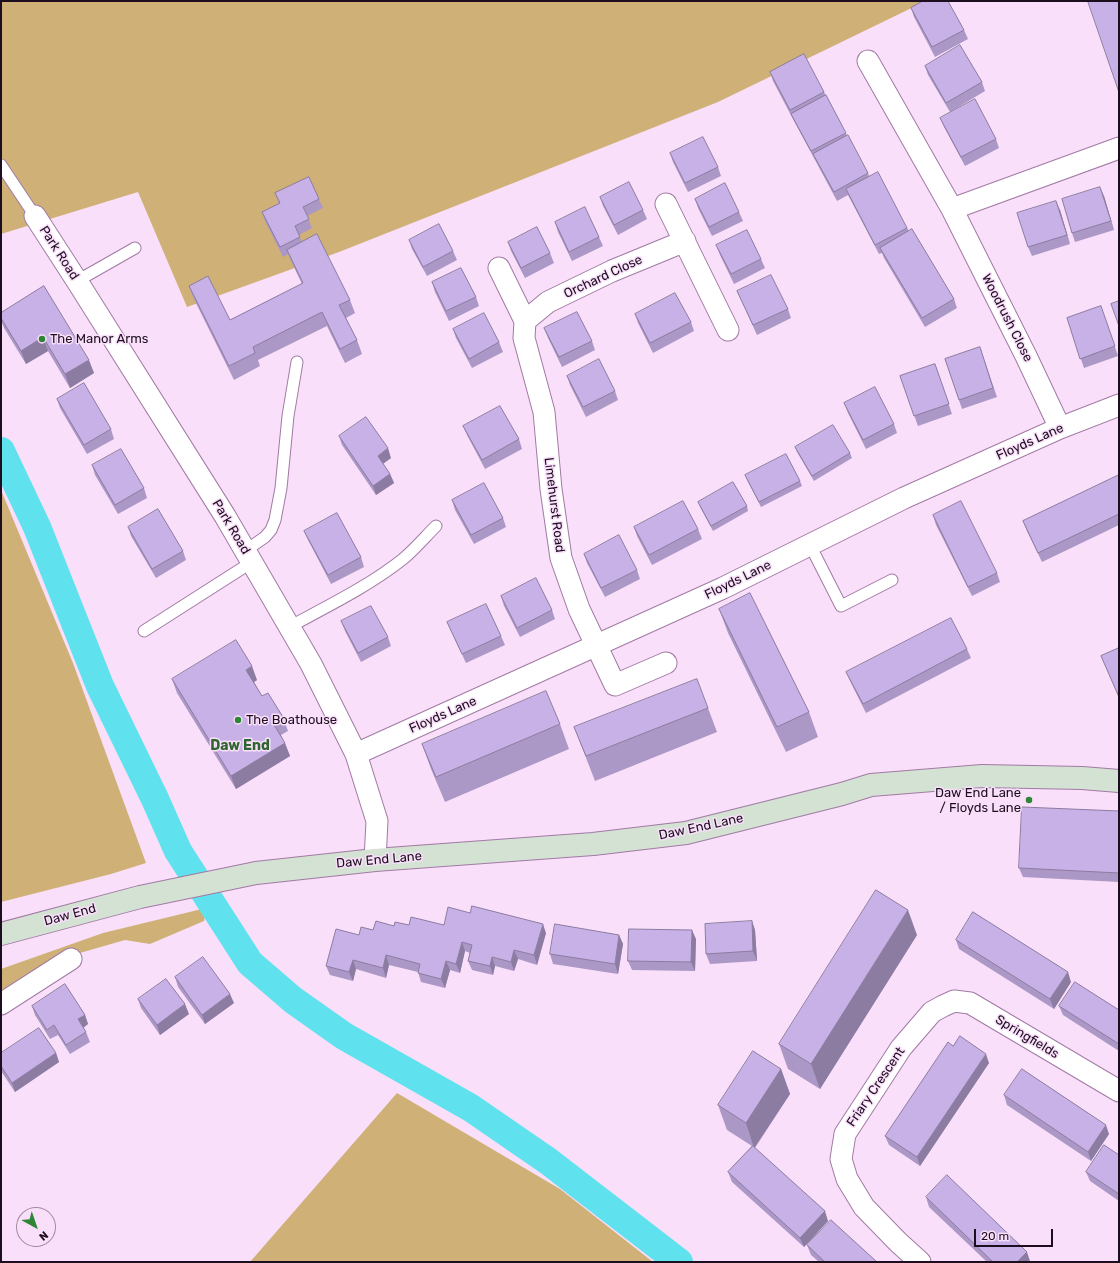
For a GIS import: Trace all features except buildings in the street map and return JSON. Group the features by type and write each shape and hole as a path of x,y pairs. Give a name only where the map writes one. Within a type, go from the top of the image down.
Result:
{"main road":[{"name":"Daw End Lane","path":"140,897 256,873 375,860 593,844 686,833 842,794 871,785 982,776 1082,778 1119,781"},
{"name":"Daw End","path":"1,934 140,897"}],"street":[{"name":"Woodrush Close","path":"868,61 952,209 1026,356 1060,428"},
{"path":"952,209 1119,148"},
{"path":"666,204 686,241 728,330"},
{"name":"Park Road","path":"35,216 78,281 220,509 311,664 356,754 377,821 375,860"},
{"name":"Orchard Close","path":"526,321 548,302 612,270 686,241"},
{"path":"499,268 526,321"},
{"name":"Limehurst Road","path":"526,321 524,338 544,412 551,489 561,558 579,609 615,685 666,663"},
{"name":"Floyds Lane","path":"356,754 723,588 894,503 1060,428 1119,405"},
{"path":"1,1004 71,959"},
{"name":"Springfields","path":"932,1012 954,1001 970,1003 1119,1091"},
{"name":"Friary Crescent","path":"920,1262 864,1207 847,1179 841,1159 846,1134 901,1048 932,1012"}],"lane":[{"path":"1,165 35,216"},
{"path":"78,281 135,248"},
{"path":"144,631 248,557 271,530 275,520 281,488 288,416 297,362"},
{"path":"289,627 348,595 389,570 404,558 436,526"},
{"path":"810,545 841,606 892,580"}],"shaded area":[{"path":"1,1 926,1 718,102 339,252 187,307 138,192 1,234"},
{"path":"1,490 73,663 146,863 111,874 1,902"},
{"path":"206,908 204,921 150,944 125,940 52,961 1,992 1,969 103,933"},
{"path":"397,1093 560,1189 653,1262 250,1262"}],"waterway":[{"path":"1,451 37,527 100,686 155,799 178,851 250,963 293,1000 344,1036 471,1108 548,1161 679,1262"}],"place":[{"name":"The Manor Arms","path":"42,339"},
{"name":"The Boathouse","path":"238,720"},
{"name":"Daw End Lane / Floyds Lane","path":"1029,800"}],"district":[{"name":"Daw End","path":"240,746"}]}
